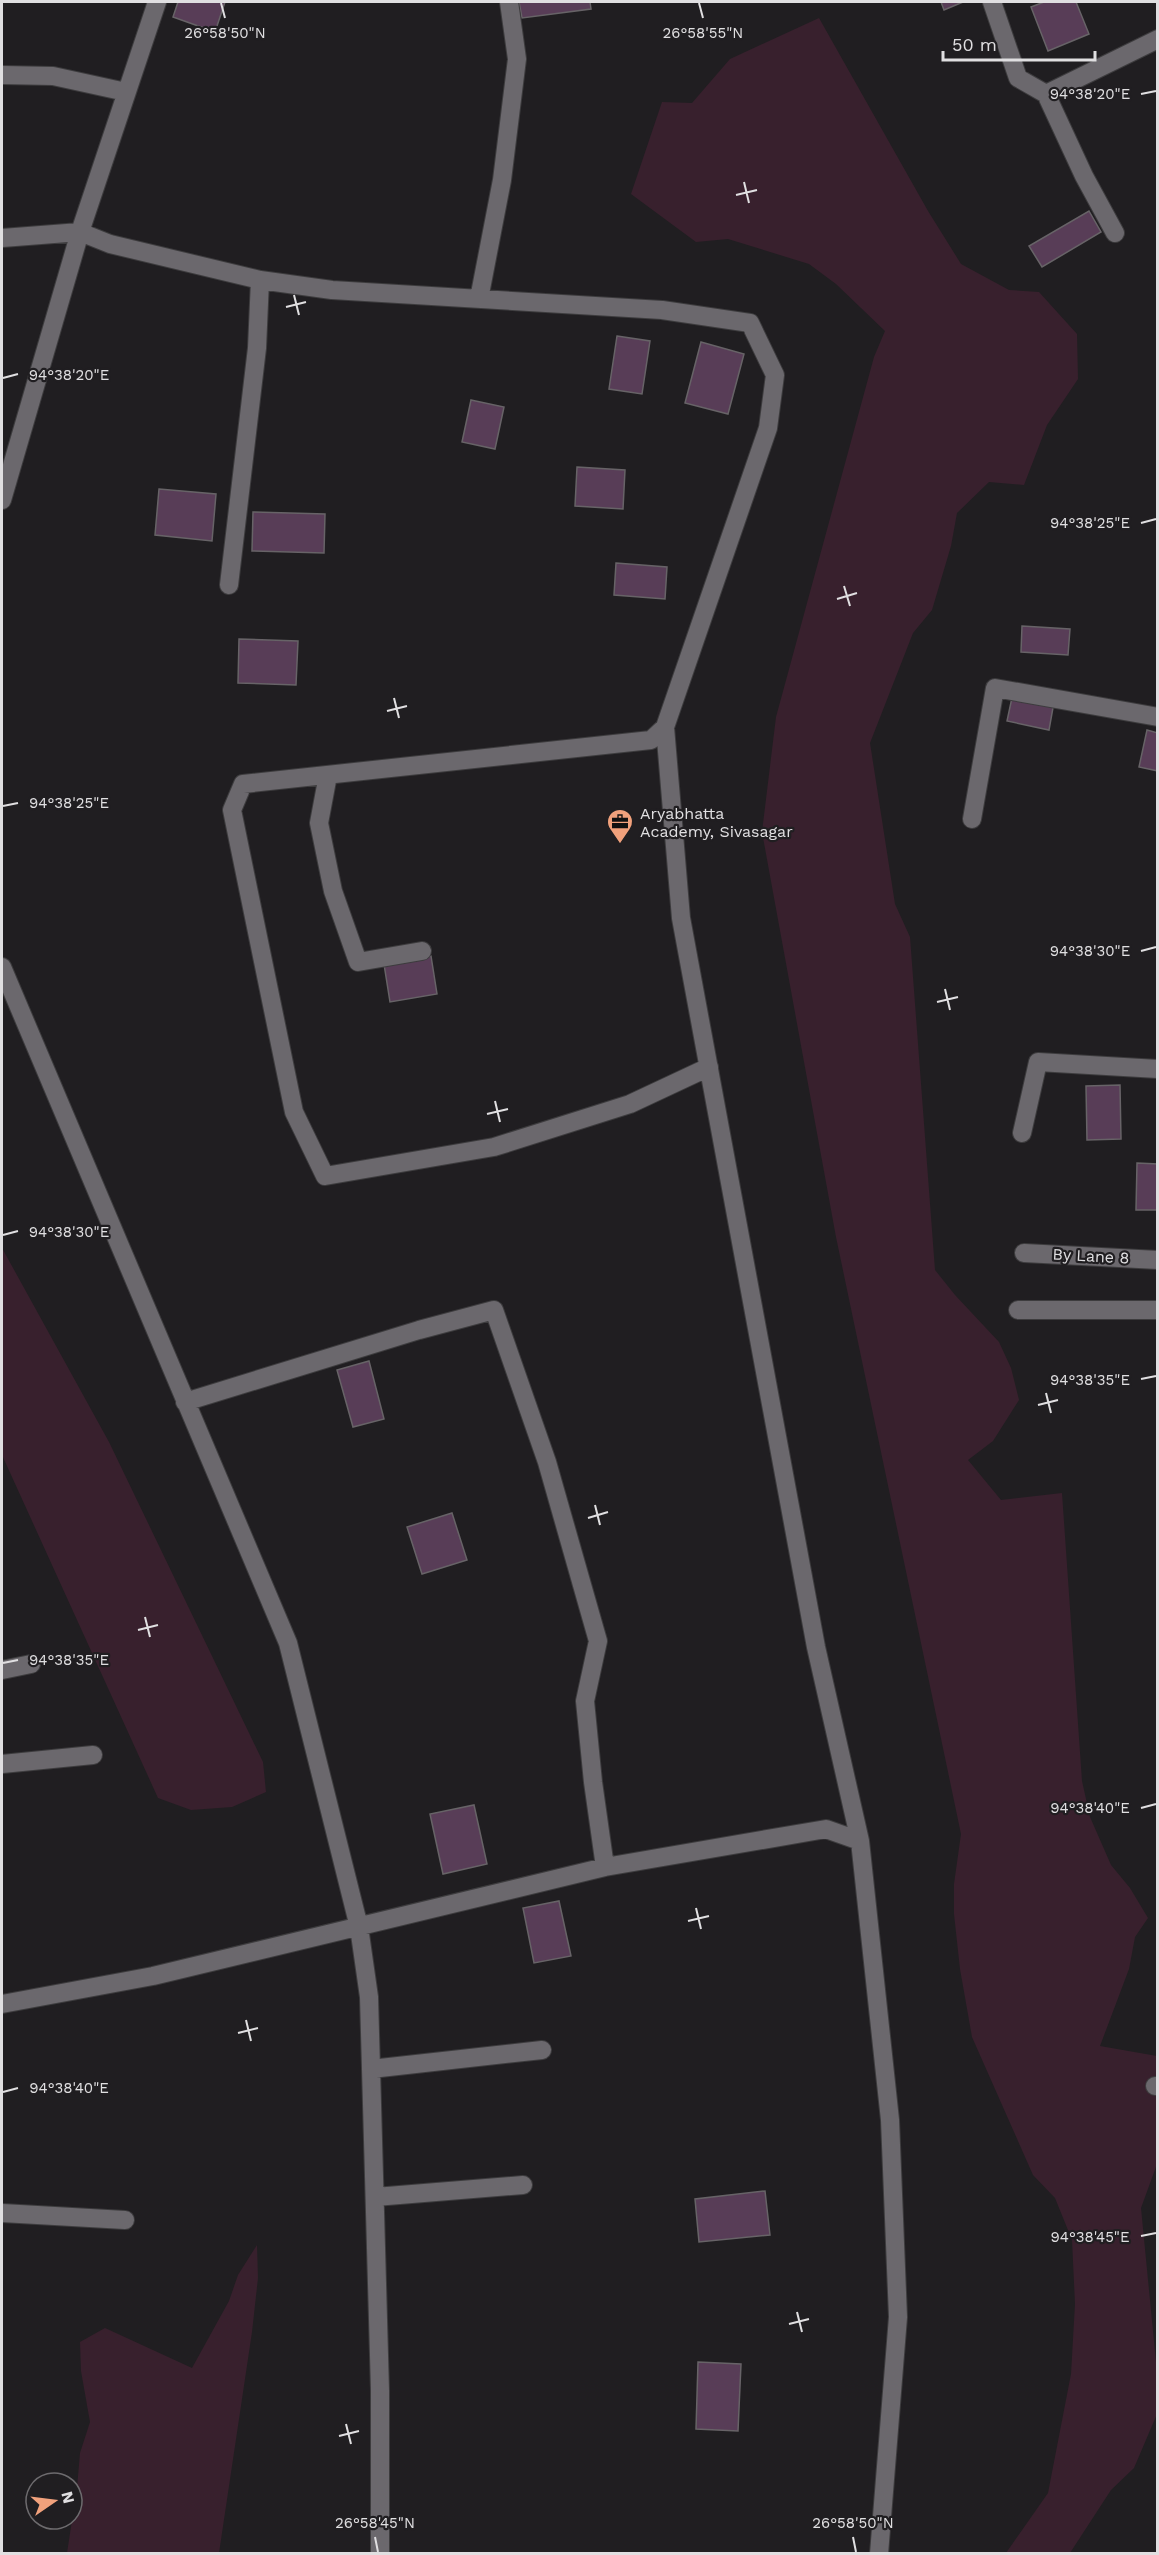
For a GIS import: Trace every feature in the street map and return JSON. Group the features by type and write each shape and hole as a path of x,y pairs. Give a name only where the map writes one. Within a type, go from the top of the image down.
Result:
{"street":[{"path":"2,500 80,232 157,2"},
{"path":"479,299 502,180 517,59 509,2"},
{"path":"992,2 1018,78 1046,94 1084,176 1115,233"},
{"path":"1046,94 1158,39"},
{"path":"2,75 54,76 126,92"},
{"path":"2,238 80,232 110,244 260,280 332,290 662,310 750,323 775,375 768,428 665,727 681,918 816,1647 861,1841 890,2120 898,2317 879,2553"},
{"path":"229,585 257,348 260,280"},
{"path":"972,819 995,687 1158,717"},
{"path":"665,727 651,740 243,784 232,810 294,1112 325,1176 494,1147 630,1104 709,1067"},
{"path":"328,775 319,823 333,891 358,962 422,951"},
{"path":"2,967 184,1402 288,1643 358,1927 369,1997 380,2391 380,2553"},
{"path":"1022,1133 1038,1062 1158,1069"},
{"name":"By Lane 8","path":"1024,1253 1158,1260"},
{"path":"184,1402 408,1333 494,1310 547,1462 598,1641 585,1701 605,1867"},
{"path":"1018,1310 1158,1310"},
{"path":"2,1670 31,1664"},
{"path":"2,1764 93,1755"},
{"path":"2,2004 153,1976 605,1867 825,1829 861,1841"},
{"path":"371,2069 542,2050"},
{"path":"375,2197 523,2185"},
{"path":"2,2213 125,2220"}],"shaded area":[{"path":"819,18 928,211 961,264 1009,290 1039,292 1077,334 1078,379 1047,425 1024,485 989,482 957,513 951,546 932,610 913,633 870,743 895,904 910,937 935,1270 999,1342 1011,1368 1019,1400 993,1441 968,1460 1001,1500 1062,1493 1082,1781 1090,1817 1111,1865 1130,1888 1148,1918 1135,1937 1129,1969 1100,2046 1157,2056 1157,2164 1141,2208 1157,2372 1157,2414 1134,2468 1111,2490 1070,2553 1006,2553 1048,2493 1071,2374 1075,2304 1072,2240 1055,2198 1033,2175 972,2037 960,1969 954,1914 954,1884 961,1834 836,1237 762,832 776,717 874,357 885,331 836,284 809,264 728,239 696,242 631,194 662,102 692,103 730,59"},
{"path":"2,1248 109,1442 263,1762 266,1792 232,1807 191,1810 158,1798 2,1455"},
{"path":"257,2245 258,2278 252,2332 219,2553 67,2553 70,2531 84,2531 84,2471 78,2471 80,2453 90,2422 81,2371 80,2342 105,2328 192,2368 229,2301 238,2275"}],"building":[{"path":"178,2 225,2 215,32 173,17"},
{"path":"519,2 590,2 591,9 522,18"},
{"path":"941,2 963,2 944,10"},
{"path":"1044,2 1076,2 1089,34 1048,51 1031,7"},
{"path":"1089,211 1101,232 1042,267 1029,246"},
{"path":"617,336 650,341 642,394 609,389"},
{"path":"701,342 744,354 728,414 685,403"},
{"path":"471,400 504,407 495,449 462,442"},
{"path":"577,467 625,470 623,509 575,506"},
{"path":"159,489 216,494 212,541 155,535"},
{"path":"253,512 325,514 324,553 252,551"},
{"path":"616,563 667,567 665,599 614,595"},
{"path":"1022,626 1070,629 1068,655 1021,652"},
{"path":"239,639 298,641 296,685 238,683"},
{"path":"1013,693 1054,702 1049,730 1007,721"},
{"path":"1147,730 1158,733 1158,771 1139,767"},
{"path":"431,956 437,994 390,1002 384,964"},
{"path":"1120,1085 1121,1139 1087,1140 1086,1086"},
{"path":"1137,1163 1158,1164 1158,1210 1136,1210"},
{"path":"369,1361 384,1419 353,1427 337,1370"},
{"path":"452,1513 467,1560 422,1574 407,1527"},
{"path":"474,1805 487,1864 443,1874 430,1814"},
{"path":"559,1901 571,1956 534,1963 523,1908"},
{"path":"765,2191 770,2235 699,2242 695,2199"},
{"path":"698,2362 741,2364 738,2431 696,2429"}],"place":[{"name":"Aryabhatta Academy, Sivasagar","path":"620,845"}]}
